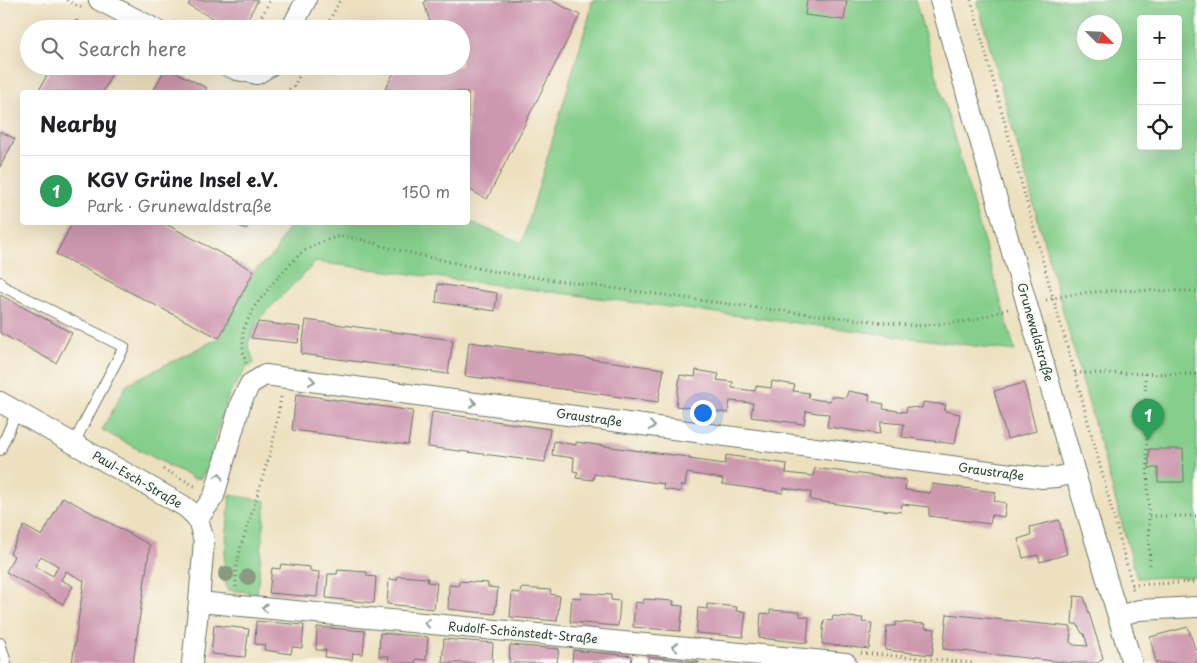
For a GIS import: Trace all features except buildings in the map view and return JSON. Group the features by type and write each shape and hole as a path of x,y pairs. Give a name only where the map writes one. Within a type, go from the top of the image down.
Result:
{"street":[{"path":"99,0 138,20"},
{"path":"296,20 306,0"},
{"name":"Grunewaldstraße","path":"940,0 1075,473 1132,663"},
{"name":"Graustraße","path":"198,519 214,496 241,402 250,384 265,375 1042,478 1075,473"},
{"name":"Paul-Esch-Straße","path":"0,402 184,506 198,519"},
{"path":"192,663 204,541 198,519"},
{"name":"Rudolf-Schönstedt-Straße","path":"199,602 846,663"},
{"path":"1119,616 1139,610 1197,607"}],"lane":[{"path":"0,282 0,285 124,347 74,444"},
{"path":"0,450 18,412"},
{"path":"0,643 6,663"}],"path":[{"path":"260,20 270,0"},
{"path":"330,20 340,0"},
{"path":"971,0 1139,610"},
{"path":"288,90 294,86 300,75"},
{"path":"248,371 243,352 243,330 255,306 275,280 302,252 321,242 340,236 492,270 574,283 773,310 917,326 970,321 1027,304 1074,293 1197,291"},
{"path":"1075,373 1197,374"},
{"path":"1145,374 1150,564"},
{"path":"235,596 236,568 241,546 273,442 281,397"},
{"path":"1150,516 1197,516"},
{"path":"1132,585 1197,582"}],"green space":[{"path":"592,0 915,0 1015,351 316,262 257,321 248,344 254,363 246,369 229,394 205,472 201,478 194,479 102,430 127,384 219,338 254,271 274,254 289,225 470,225 470,222 522,243 590,13"},
{"path":"977,0 1197,0 1197,577 1137,578"},
{"path":"230,495 266,501 257,593 227,590 223,574"}],"place":[{"name":"KGV Grüne Insel e.V.","path":"1148,440"}]}
